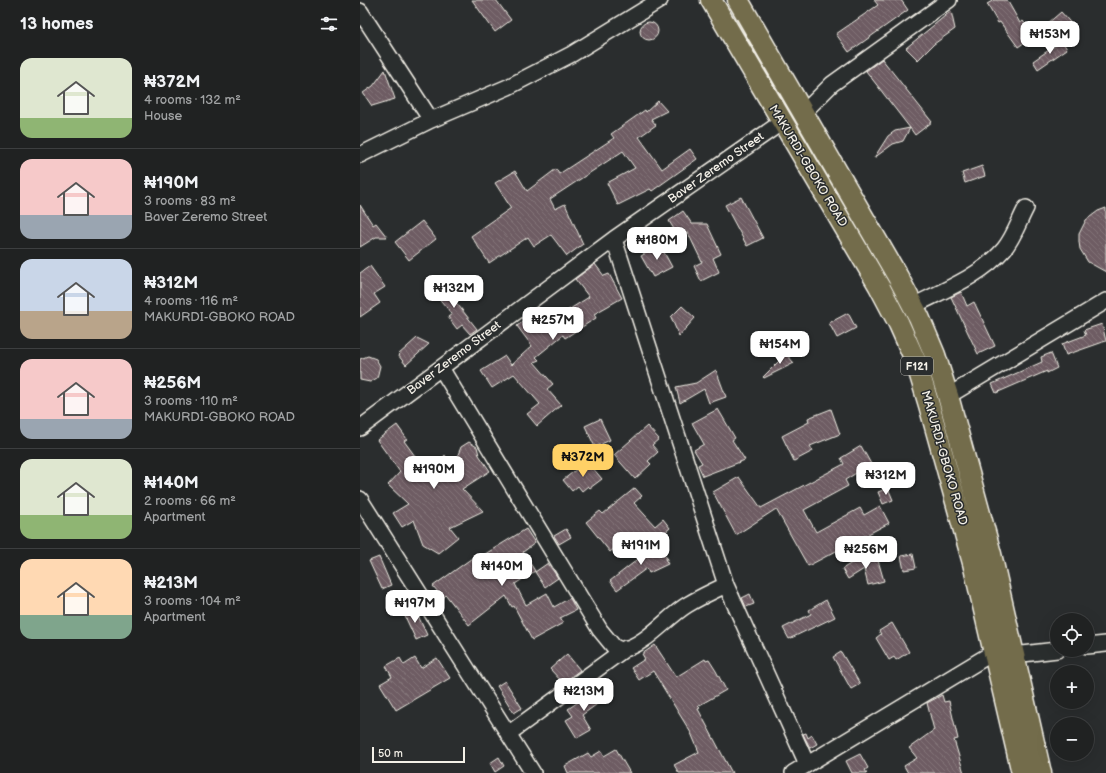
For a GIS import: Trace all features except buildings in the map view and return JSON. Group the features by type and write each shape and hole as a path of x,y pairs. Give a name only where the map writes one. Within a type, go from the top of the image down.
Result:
{"main road":[{"name":"MAKURDI-GBOKO ROAD","path":"711,0 879,286 899,324 916,362 965,534 1022,773"},
{"name":"F121","path":"738,0 804,112 916,312 935,355 948,396 991,554 1041,773"},
{"path":"899,324 916,312"}],"street":[{"path":"360,155 431,120 508,87 572,54 660,0"},
{"path":"804,112 832,84 949,0"},
{"path":"360,11 431,120"},
{"name":"Baver Zeremo Street","path":"360,428 614,239 782,122"},
{"path":"916,312 987,265 1012,238 1026,208"},
{"path":"614,239 726,584 807,764"},
{"path":"948,396 1106,301"},
{"path":"441,368 600,630 614,647 621,650 626,648"},
{"path":"360,499 533,773"},
{"path":"508,734 626,648 658,630 686,605 726,584"},
{"path":"1094,645 1106,644"},
{"path":"1014,655 1050,651"},
{"path":"793,773 994,652"}]}
